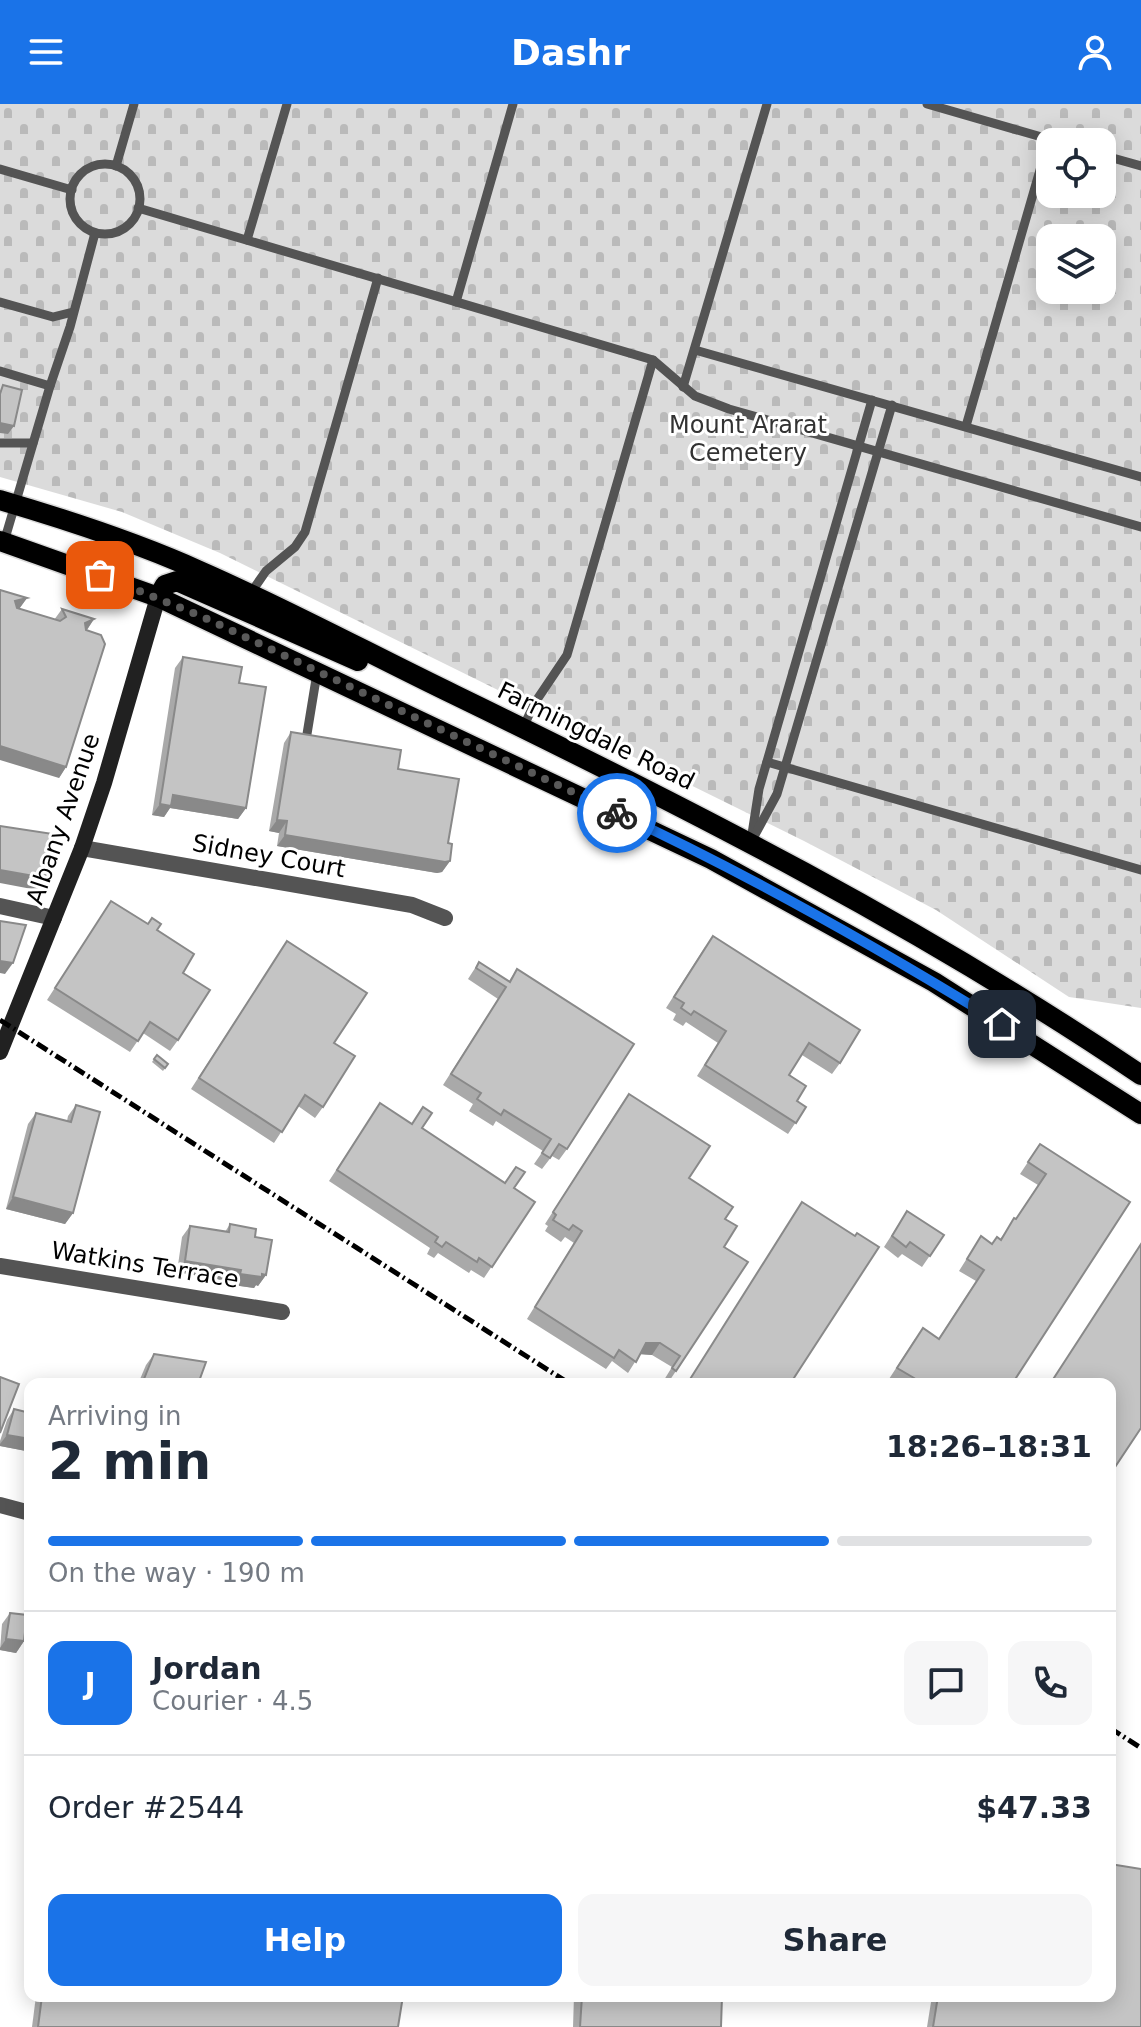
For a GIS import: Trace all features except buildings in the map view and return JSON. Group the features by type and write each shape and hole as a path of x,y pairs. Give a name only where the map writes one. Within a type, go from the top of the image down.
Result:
{"main road":[{"name":"Farmingdale Road","path":"8,502 147,548 250,594 751,842 931,942 1141,1075"},
{"path":"2,542 158,597 659,833 746,877 934,982 1141,1114"},
{"path":"158,597 165,585 177,581 377,669 423,680"}],"street":[{"name":"Albany Avenue","path":"0,1052 82,848 158,597"},
{"name":"Sidney Court","path":"82,848 412,905 445,918"},
{"path":"0,906 54,918"},
{"name":"Watkins Terrace","path":"0,1266 282,1312"},
{"path":"0,1505 24,1511"}],"lane":[{"path":"116,166 134,104"},
{"path":"247,240 287,104"},
{"path":"456,302 513,104"},
{"path":"683,387 767,104"},
{"path":"927,104 1036,135"},
{"path":"1116,159 1141,166"},
{"path":"103,164 116,166 136,181 141,196 138,208 134,218 120,231 107,235 95,233 76,219 72,208 72,190 78,177 91,167 103,164"},
{"path":"0,169 72,190"},
{"path":"966,426 1036,198"},
{"path":"138,208 653,360 683,387 717,405 1141,527"},
{"path":"2,542 8,502 33,443 65,344 95,233"},
{"path":"250,594 266,571 295,547 305,532 378,278"},
{"path":"0,302 53,317 73,312"},
{"path":"695,350 1141,477"},
{"path":"523,728 534,704 567,655 653,360"},
{"path":"0,371 50,386"},
{"path":"751,842 759,789 872,400"},
{"path":"751,842 777,794 786,768 892,405"},
{"path":"0,443 33,443"},
{"path":"307,734 317,673"},
{"path":"767,762 1141,870"}],"green space":[{"name":"Mount Ararat Cemetery","path":"0,104 1141,104 1141,1008 1069,997 936,910 804,841 220,553 122,512 0,477"}],"railway":[{"path":"0,1020 561,1378"},
{"path":"1116,1732 1141,1748"}],"way so far":[{"path":"100,575 203,617 617,813"}],"route":[{"path":"617,813 813,913 1002,1024"}]}
